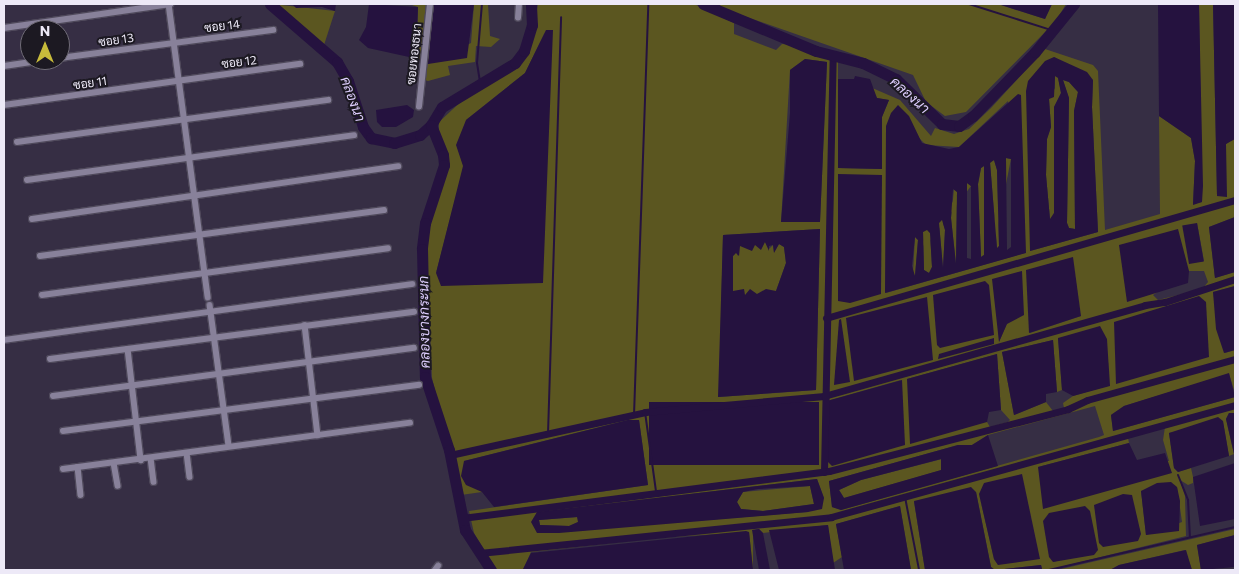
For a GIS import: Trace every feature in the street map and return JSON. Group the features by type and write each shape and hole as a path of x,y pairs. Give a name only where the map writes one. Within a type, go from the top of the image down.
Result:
{"street":[{"path":"4,28 169,4 208,297"},
{"name":"ซอยทองธนา","path":"418,107 430,4"},
{"path":"518,18 519,4"},
{"name":"ซอย 14","path":"174,42 273,30"},
{"name":"ซอย 13","path":"70,57 174,42"},
{"path":"4,66 20,64"},
{"name":"ซอย 12","path":"179,80 300,64"},
{"name":"ซอย 11","path":"4,105 179,80"},
{"path":"17,142 328,100"},
{"path":"27,180 190,156 354,135"},
{"path":"32,219 398,166"},
{"path":"40,256 200,233 384,210"},
{"path":"42,295 205,271 388,248"},
{"path":"4,340 412,284"},
{"path":"210,304 229,446"},
{"path":"50,359 414,312"},
{"path":"305,325 318,435"},
{"path":"53,396 414,348"},
{"path":"128,349 141,460"},
{"path":"63,431 419,384"},
{"path":"63,469 410,423"},
{"path":"187,453 190,477"},
{"path":"151,458 154,482"},
{"path":"114,463 118,486"},
{"path":"78,468 81,495"}],"shaded area":[{"path":"272,4 335,11 324,45 308,33"},
{"path":"292,4 336,4 335,11 322,7 296,8"},
{"path":"369,4 418,7 416,53 409,57 368,48 359,40 366,27"},
{"path":"409,4 434,4 428,64 471,43 474,4 488,4 490,36 500,39 491,47 476,46 475,62 448,66 450,75 428,81 419,78 421,59 409,57 417,53 418,7"},
{"path":"434,4 474,4 467,58 428,64"},
{"path":"538,4 694,4 734,23 734,34 776,50 782,44 795,45 808,53 838,60 838,168 882,169 882,117 889,100 877,98 870,87 900,100 931,136 935,128 954,134 969,129 1045,49 1093,65 1098,71 1105,230 1160,214 1159,116 1191,138 1195,161 1193,204 1202,202 1199,4 1213,4 1217,195 1226,144 1234,138 1235,217 1209,227 1215,278 1235,272 1235,286 1213,292 1225,353 1235,350 1235,393 1229,374 1124,406 1111,415 1113,431 1235,397 1235,413 1229,413 1226,419 1234,454 1229,456 1223,422 1169,433 1174,468 1178,472 1191,468 1193,477 1193,483 1188,485 1180,480 1185,496 1186,536 1048,570 1037,570 1042,569 1041,565 995,570 991,567 976,492 914,502 925,570 911,570 900,506 836,524 842,557 833,563 828,525 763,533 759,529 753,530 753,570 749,532 657,538 531,552 523,570 496,570 474,533 469,511 648,485 639,420 628,420 464,461 482,492 461,495 432,378 426,240 448,163 439,132 439,122 467,96 513,68 531,43","holes":["546,30 436,273 464,166 466,120 525,73","1054,57 1093,80 1092,107 1098,232 1030,251","805,59 827,62 820,221 781,222 790,70","1008,101 1025,253 886,293 918,137 926,145 959,147","1197,223 1204,261 1190,263","820,229 816,390 719,397 723,235","1189,271 1204,271 1208,282 1202,289 1158,300 1153,295","1030,309 1081,316 1030,333","998,315 1007,323 999,342","1058,338 1110,385 1073,396 1063,403 1064,408 1053,411 1046,402 1014,415 1002,352 1053,340 1057,392 1062,390","997,354 1001,410 1010,420 990,427 987,422 907,379","901,380 826,460 827,401","1095,406 1104,435 841,510 832,507 829,481 958,445 972,445 988,435","1165,427 1163,440 1169,461 1038,467 1129,443 1128,438","817,479 824,498 808,512 537,533 537,512","1177,487 1182,522 1146,535 1141,491","979,494 998,565 994,559","1093,531 1097,550 1053,562"]},
{"path":"710,4 998,4 1045,19 1052,4 1066,4 1056,21 966,112 945,116 926,102 913,75"},
{"path":"998,4 1052,4 1045,19"},
{"path":"1158,4 1199,4 1203,186 1202,202 1193,205 1195,161 1191,138 1159,116"},
{"path":"1213,4 1235,4 1235,139 1226,144 1227,197 1217,196"},
{"path":"546,30 553,30 543,283 441,286 436,273 463,166 456,145 466,120 525,73"},
{"path":"1054,57 1087,72 1093,80 1092,107 1098,232 1030,251 1026,91 1028,81 1045,61","holes":["1055,76 1058,78 1061,93 1054,107 1054,213 1050,219 1046,175 1047,139 1051,127 1049,99 1054,97","1063,80 1069,82 1078,92 1074,111 1075,229 1069,228 1067,223 1069,98"]},
{"path":"805,59 827,62 820,222 781,222 790,113 790,70"},
{"path":"855,76 870,79 877,98 889,100 882,117 882,169 838,168 838,79 854,79"},
{"path":"1055,76 1058,77 1061,93 1054,107 1054,213 1053,219 1050,219 1046,175 1047,139 1051,127 1049,99 1055,88"},
{"path":"1063,80 1069,82 1078,92 1074,111 1075,229 1069,228 1067,223 1069,98"},
{"path":"1018,94 1021,95 1026,253 885,293 886,126 891,113 898,105 909,116 922,143 949,149 959,147","holes":["1006,158 1011,159 1011,247 1007,250","994,160 997,170 999,246 997,248 990,163","984,166 984,255 981,257 978,184 981,168","967,183 971,186 971,259 967,258","953,189 957,192 956,264 951,218","942,220 945,230 943,268 939,223","927,230 930,233 932,267 929,273 924,270 923,232","915,237 918,240 915,276 912,266"]},
{"path":"407,105 414,110 413,117 396,127 382,127 377,122 376,110"},
{"path":"1006,158 1011,159 993,250 988,249"},
{"path":"994,160 997,170 999,246 997,249 990,162"},
{"path":"984,166 984,255 981,257 978,184 981,168"},
{"path":"838,174 882,175 881,294 850,303 838,301"},
{"path":"967,183 971,186 925,247 921,244"},
{"path":"954,189 957,192 956,264 951,218"},
{"path":"1235,217 1235,272 1215,278 1209,227"},
{"path":"942,220 945,230 943,268 939,223"},
{"path":"1197,223 1204,261 1189,264 1182,226"},
{"path":"820,229 816,390 718,397 723,235","holes":["765,242 769,251 769,246 773,245 774,253 779,244 784,247 786,263 776,291 766,289 757,294 750,289 745,295 744,289 733,291 733,256 736,253 739,256 740,246 752,251 755,245 761,250"]},
{"path":"927,229 930,233 932,267 929,273 924,270 923,232"},
{"path":"1178,229 1189,271 1188,283 1127,302 1119,245"},
{"path":"915,237 918,240 915,276 913,273"},
{"path":"765,242 769,249 773,245 774,252 779,244 784,247 786,263 776,291 744,296 741,291 733,292 733,256 736,252 738,256 739,246"},
{"path":"1073,257 1081,316 1029,333 1026,270"},
{"path":"1022,271 1024,315 1007,324 999,342 992,279"},
{"path":"985,281 989,285 994,335 940,348 937,345 933,295"},
{"path":"1235,286 1235,350 1224,353 1216,329 1213,292"},
{"path":"1199,296 1206,302 1209,357 1116,384 1114,322"},
{"path":"927,297 933,360 854,381 846,318"},
{"path":"841,319 850,382 834,385 839,320"},
{"path":"1100,326 1107,339 1110,386 1073,396 1062,390 1058,338"},
{"path":"994,338 994,344 938,359 939,354"},
{"path":"1053,340 1057,392 1046,394 1046,402 1014,415 1002,352"},
{"path":"997,354 1001,410 989,412 987,422 910,444 907,379"},
{"path":"1229,373 1235,397 1113,431 1111,415 1124,406"},
{"path":"902,380 905,445 832,466 826,460 827,401"},
{"path":"649,402 819,402 819,465 649,465"},
{"path":"1229,413 1235,413 1234,454 1226,419"},
{"path":"1218,417 1223,421 1229,456 1178,472 1174,468 1169,433"},
{"path":"628,420 639,420 648,485 494,507 482,492 466,485 461,476 464,461"},
{"path":"988,435 998,466 841,510 832,507 829,481 958,445 972,445","holes":["941,459 941,470 844,498 839,490 861,480"]},
{"path":"1129,443 1137,460 1165,453 1172,473 1043,509 1038,467"},
{"path":"942,459 942,470 844,498 839,490 861,480"},
{"path":"1235,463 1235,519 1200,526 1193,477"},
{"path":"1022,474 1040,559 998,565 994,559 979,494 984,483"},
{"path":"817,479 824,498 822,509 808,512 559,533 537,533 531,522 537,512","holes":["810,486 814,504 763,511 741,509 737,502 743,492 758,489","577,517 578,522 569,526 540,525 539,520"]},
{"path":"1171,482 1177,487 1180,501 1179,531 1146,535 1141,491 1157,483"},
{"path":"810,486 814,504 763,511 741,509 737,502 743,492"},
{"path":"971,487 976,492 991,567 995,570 925,570 914,501"},
{"path":"1123,494 1132,495 1141,534 1138,541 1103,547 1099,543 1094,505"},
{"path":"900,506 911,570 844,570 836,524"},
{"path":"1085,506 1090,511 1098,550 1094,555 1053,562 1049,557 1043,521 1049,513"},
{"path":"578,517 578,522 569,526 540,525 539,520"},
{"path":"828,525 835,570 779,570 769,530"},
{"path":"759,529 763,533 770,570 759,570 752,530"},
{"path":"1235,529 1235,535 1197,545 1201,570 1192,570 1185,550 1119,565 1110,570 1057,570"},
{"path":"749,532 753,570 523,569 531,553"},
{"path":"1235,535 1235,567 1201,570 1197,545"},
{"path":"1186,550 1192,570 1110,570 1119,565"},
{"path":"1041,565 1042,569 1037,570 995,570"}],"waterway":[{"name":"คลองนา","path":"270,4 337,62 348,81 363,127 371,138 394,143 420,135 431,125 442,107 515,63 524,51 532,25 531,4"},
{"path":"480,82 477,63 482,4"},
{"path":"634,415 648,4"},
{"name":"คลองนา","path":"703,4 816,51 863,63 896,79 942,124 959,126 973,116 1035,52 1074,4"},
{"name":"คลองนา","path":"714,8 716,4"},
{"path":"969,4 1054,31"},
{"path":"548,434 561,17"},
{"path":"824,472 833,55"},
{"name":"คลองบางกระนก","path":"431,125 443,155 444,165 425,223 422,249 425,377 449,450 465,530 491,570"},
{"path":"826,318 1235,200"},
{"path":"450,455 645,412 824,396 1145,305 1165,302 1235,279"},
{"path":"462,518 829,471 1068,409 1087,400 1235,359"},
{"path":"479,553 831,517 1235,405"},
{"path":"645,412 656,491"},
{"path":"1178,475 1188,500 1190,537"},
{"path":"905,497 919,570"},
{"path":"1049,570 1235,527"}]}
